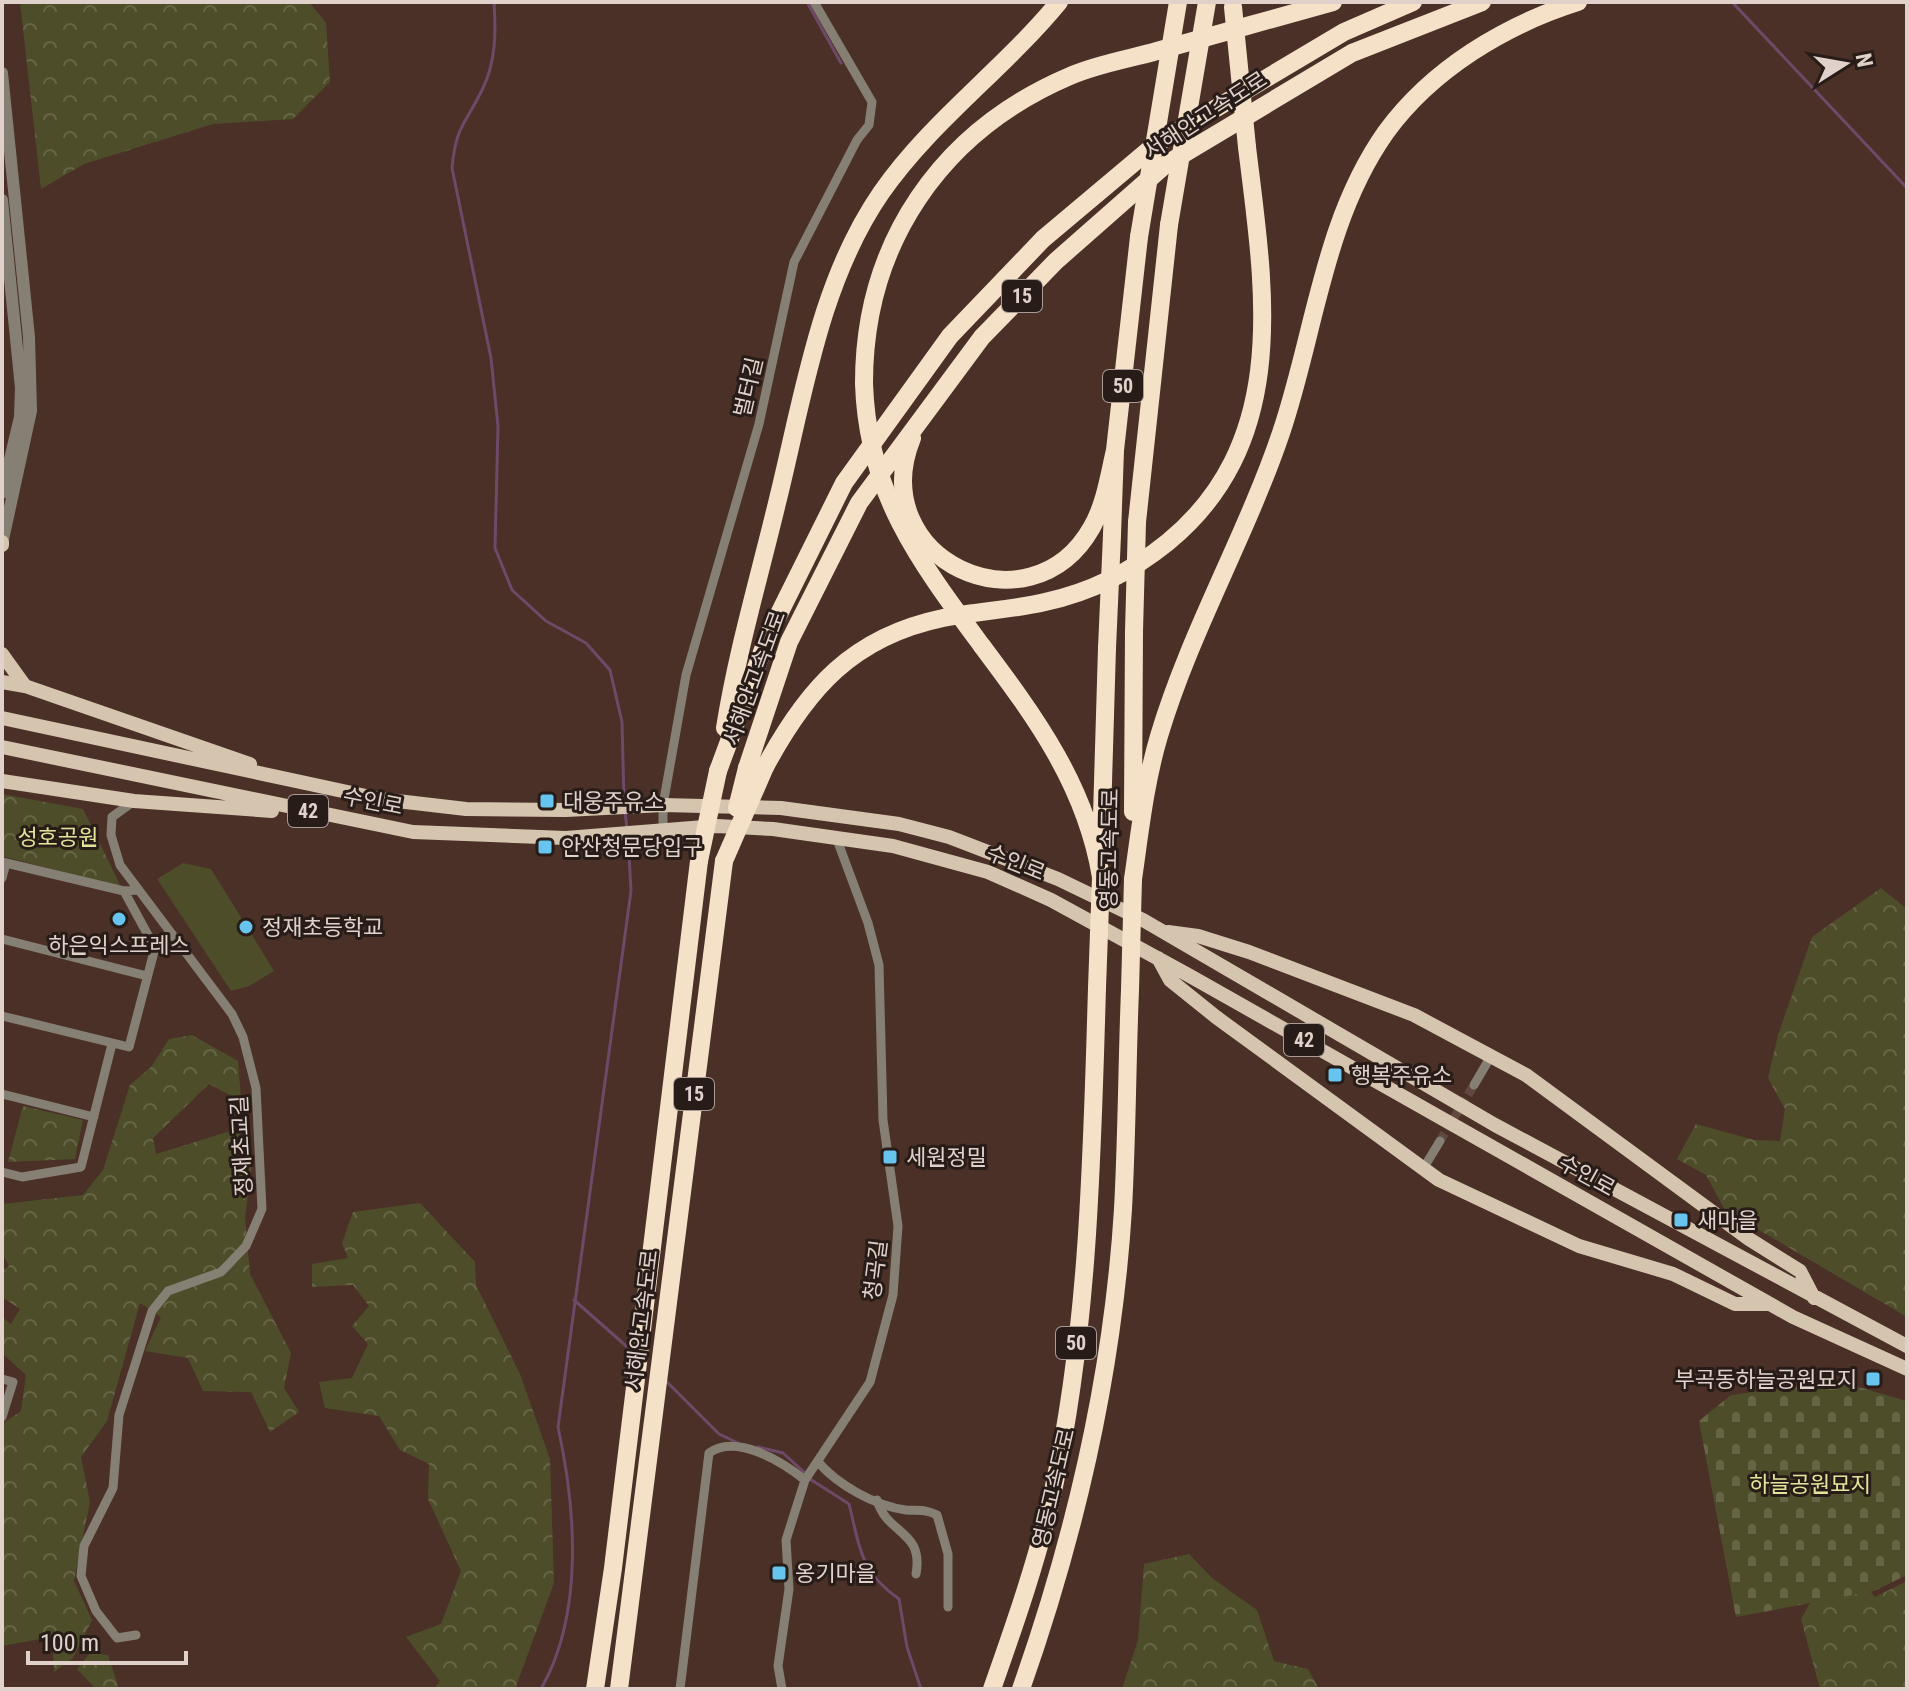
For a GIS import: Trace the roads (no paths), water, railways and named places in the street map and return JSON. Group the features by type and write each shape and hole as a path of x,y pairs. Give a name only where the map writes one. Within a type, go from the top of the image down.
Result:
{"highway":[{"path":"718,771 729,700 817,340 846,258 870,210 898,170 934,128 1039,26 1059,2"},
{"name":"영동고속도로","path":"992,1689 1035,1561 1053,1489 1076,1345 1090,1209 1115,450 1139,237 1178,2"},
{"name":"영동고속도로","path":"1021,1689 1053,1596 1107,1353 1123,1210 1133,879 1137,522 1169,225 1207,2"},
{"path":"1101,877 1084,810 1062,761 1035,717 924,566 890,506 872,453 864,383 868,317 888,248 912,204 931,180 988,126 1028,97 1074,74 1333,2"},
{"name":"서해안고속도로","path":"595,1689 613,1568 630,1409 645,1316 699,861 718,771 768,636 844,483 950,336 1043,239 1156,144 1344,32 1413,2"},
{"name":"서해안고속도로","path":"619,1689 724,861 756,768 789,642 823,571 859,503 982,337 1056,261 1165,165 1352,53 1482,2"},
{"path":"1133,879 1158,738 1281,434 1330,253 1363,170 1386,132 1413,100 1445,73 1479,47 1517,26 1578,2"},
{"path":"756,768 809,695 837,667 871,644 927,622 1043,603 1094,588 1145,560 1186,527 1206,505 1237,457 1262,366 1261,279 1233,5"},
{"path":"919,422 903,472 904,497 913,524 928,546 951,566 987,579 1025,577 1068,557 1097,515 1115,450"}],"main road":[{"path":"2,654 25,686"},
{"path":"2,682 25,686 291,781"},
{"name":"수인로","path":"2,718 380,799 466,809 656,805 781,808 899,824 949,837 1058,879 1161,931 1495,1125 1907,1346"},
{"name":"수인로","path":"2,747 413,832 566,838 717,826 836,837 893,846 988,872 1051,900 1158,958 1770,1304 1907,1369"},
{"path":"2,781 134,801 326,814"},
{"path":"1161,931 1198,936 1249,952 1414,1015 1526,1075 1749,1239 1800,1271 1815,1298"},
{"path":"1158,958 1170,980 1216,1017 1439,1180 1579,1246 1673,1274 1735,1304 1770,1304"}],"street":[{"name":"벌터길","path":"656,831 656,805 686,675 759,424 794,262 857,140 869,125 872,102 814,2"},
{"path":"2,73 29,337 31,411 2,544"},
{"path":"2,200 21,388 20,417 2,493"},
{"name":"정재초교길","path":"134,801 112,817 111,835 120,865 219,996 243,1037 256,1088 263,1189 255,1231 232,1261 221,1272 168,1291 152,1311 119,1415 113,1488 84,1546 81,1576 96,1611 117,1638 136,1635"},
{"name":"청곡길","path":"782,1689 778,1666 789,1589 786,1540 805,1480 870,1382 893,1295 898,1226 883,1120 879,965 871,932 836,837"},
{"path":"2,878 4,862 124,891 139,890"},
{"path":"2,1016 129,1047 155,948 124,891"},
{"path":"2,939 147,976"},
{"path":"2,1172 22,1177 81,1167 112,1044"},
{"path":"1474,1085 1491,1056"},
{"path":"2,1094 94,1117"},
{"path":"1423,1169 1440,1141"},
{"path":"2,1379 13,1382 2,1417"},
{"path":"680,1689 709,1453 727,1447 767,1455 805,1480"},
{"path":"818,1462 839,1482 877,1500 901,1509 924,1510 937,1515 948,1554 948,1607"},
{"path":"877,1500 889,1522 913,1543 918,1558 916,1574"}],"waterway":[{"path":"494,2 493,57 483,88 459,133 452,168 491,358 498,426 495,548 512,590 546,621 586,643 610,670 622,722 624,801"},
{"path":"807,2 841,63"},
{"path":"1732,2 1907,188"},
{"path":"625,812 627,829"},
{"path":"541,1689 555,1660 570,1595 572,1526 558,1427 631,891 628,836"},
{"path":"574,1300 633,1352"},
{"path":"666,1381 719,1434 738,1443"},
{"path":"758,1447 783,1453 805,1473"},
{"path":"810,1479 849,1504 859,1546 869,1569 899,1599 907,1647 921,1689"}],"tunnel":[{"path":"1440,1141 1474,1085"}],"place":[{"name":"대웅주유소","path":"547,801"},
{"name":"안산청문당입구","path":"545,847"},
{"name":"하은익스프레스","path":"119,919"},
{"name":"정재초등학교","path":"246,927"},
{"name":"행복주유소","path":"1335,1075"},
{"name":"세원정밀","path":"890,1157"},
{"name":"새마을","path":"1681,1220"},
{"name":"부곡동하늘공원묘지","path":"1873,1379"},
{"name":"옹기마을","path":"779,1573"}],"park label":[{"name":"성호공원","path":"58,837"},
{"name":"하늘공원묘지","path":"1810,1484"}]}
